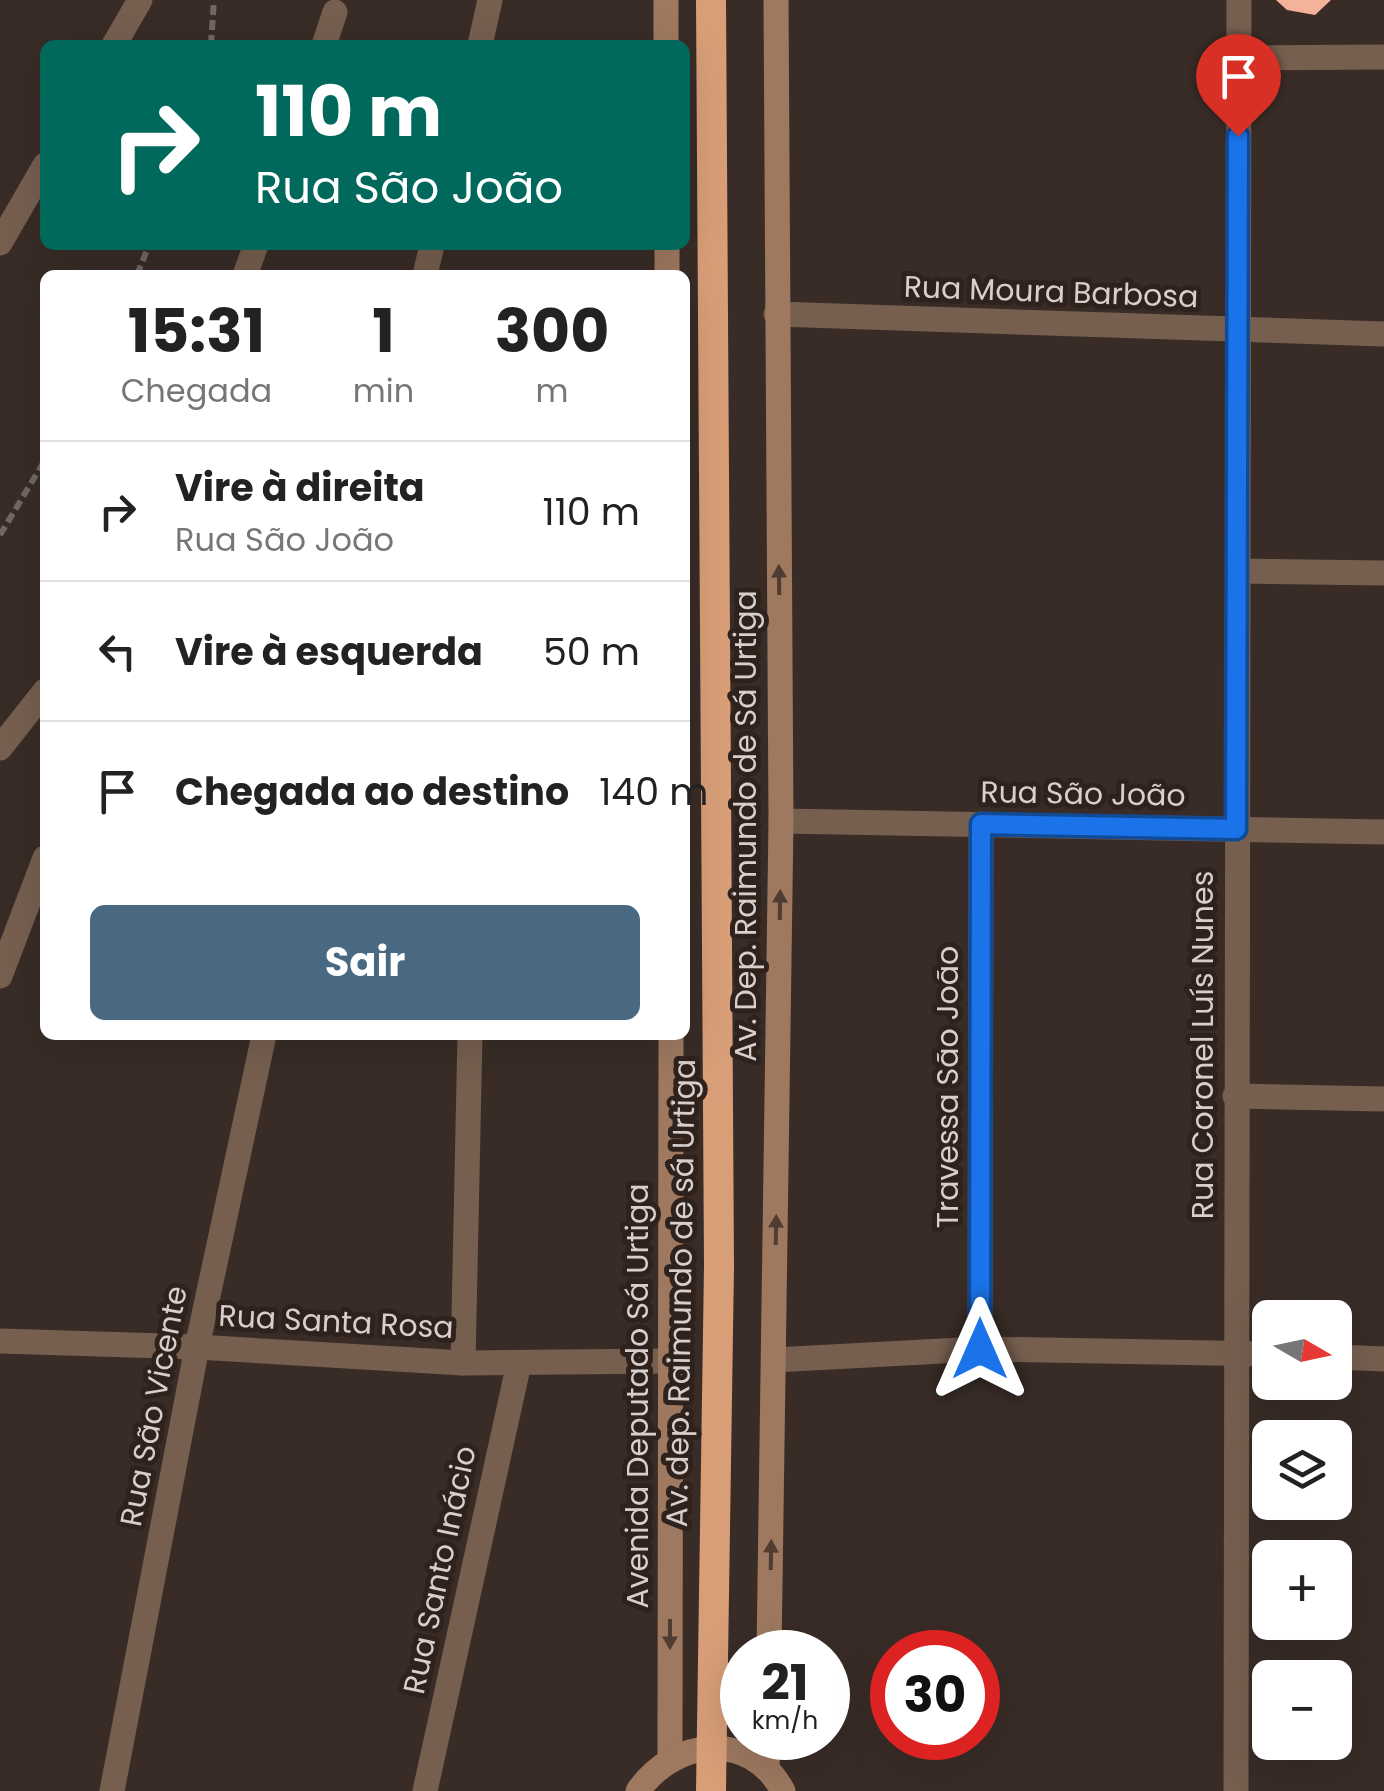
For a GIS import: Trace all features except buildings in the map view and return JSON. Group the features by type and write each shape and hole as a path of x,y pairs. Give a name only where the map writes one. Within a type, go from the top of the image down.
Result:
{"highway":[{"name":"Av. dep. Raimundo de sá Urtiga","path":"711,0 718,1266 711,1791"}],"main road":[{"path":"666,0 666,40"},
{"name":"Av. Dep. Raimundo de Sá Urtiga","path":"769,1630 782,821 776,0"},
{"name":"Avenida Deputado Sá Urtiga","path":"670,1758 671,1040"},
{"path":"638,1791 670,1758 710,1746 750,1756 767,1769 783,1791"},
{"path":"767,1760 767,1769"}],"street":[{"path":"117,40 140,0"},
{"path":"481,40 490,0"},
{"name":"Rua Coronel Luís Nunes","path":"1236,1791 1238,0"},
{"path":"326,40 336,12"},
{"path":"1238,58 1384,57"},
{"path":"0,243 40,174"},
{"name":"Rua Moura Barbosa","path":"776,314 1384,334"},
{"path":"1237,571 1384,574"},
{"path":"0,748 40,697"},
{"name":"Rua São João","path":"782,821 1384,832"},
{"name":"Travessa São João","path":"980,1349 981,824"},
{"path":"0,976 40,871"},
{"name":"Rua São Vicente","path":"112,1791 198,1347 263,1040"},
{"path":"463,1362 470,1040"},
{"path":"1235,1096 1384,1098"},
{"name":"Rua Santa Rosa","path":"0,1341 463,1362 669,1361"},
{"path":"774,1360 980,1349 1252,1353"},
{"path":"1352,1357 1384,1359"},
{"name":"Rua Santo Inácio","path":"425,1791 519,1363"}],"path":[{"path":"211,40 214,0"},
{"path":"0,535 40,468"}],"route":[{"path":"980,1349 981,824 1236,829 1238,136"}]}
